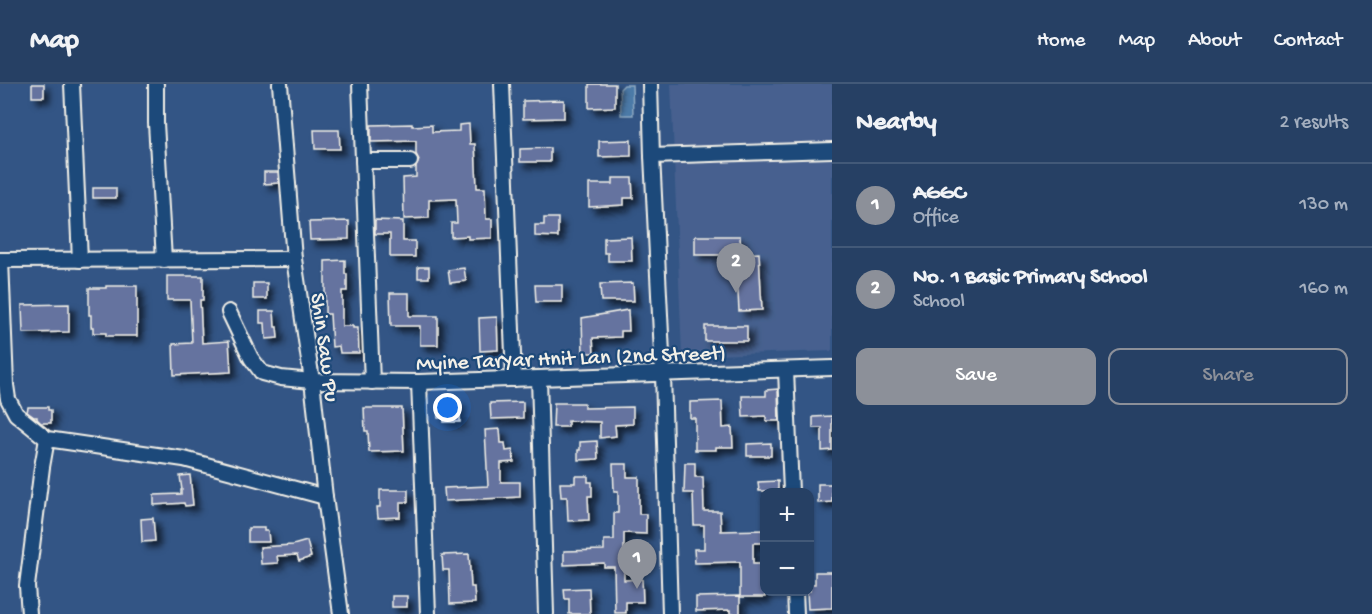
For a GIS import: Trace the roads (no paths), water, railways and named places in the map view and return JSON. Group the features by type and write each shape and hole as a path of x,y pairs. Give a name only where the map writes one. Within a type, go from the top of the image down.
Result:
{"street":[{"path":"72,84 80,260"},
{"path":"156,84 164,260"},
{"name":"Shin Saw Pu","path":"280,84 294,259 312,381 324,497 341,614"},
{"path":"360,84 372,382"},
{"path":"502,84 514,379"},
{"path":"650,84 663,374 670,614"},
{"path":"652,156 832,150"},
{"path":"363,161 410,161"},
{"path":"294,259 0,260 6,385 8,399 16,414 47,439 184,459 324,497"},
{"name":"Myine TarYar Hnit Lan (2nd Street)","path":"229,312 251,358 262,373 281,378 312,381 419,382 832,368"},
{"path":"786,370 791,488"},
{"path":"539,378 546,614"},
{"path":"419,382 428,614"},
{"path":"29,614 27,586 47,439"},
{"path":"795,596 796,614"}],"place":[{"name":"No. 1 Basic Primary School","path":"736,293"},
{"name":"AGGC","path":"637,589"}]}
